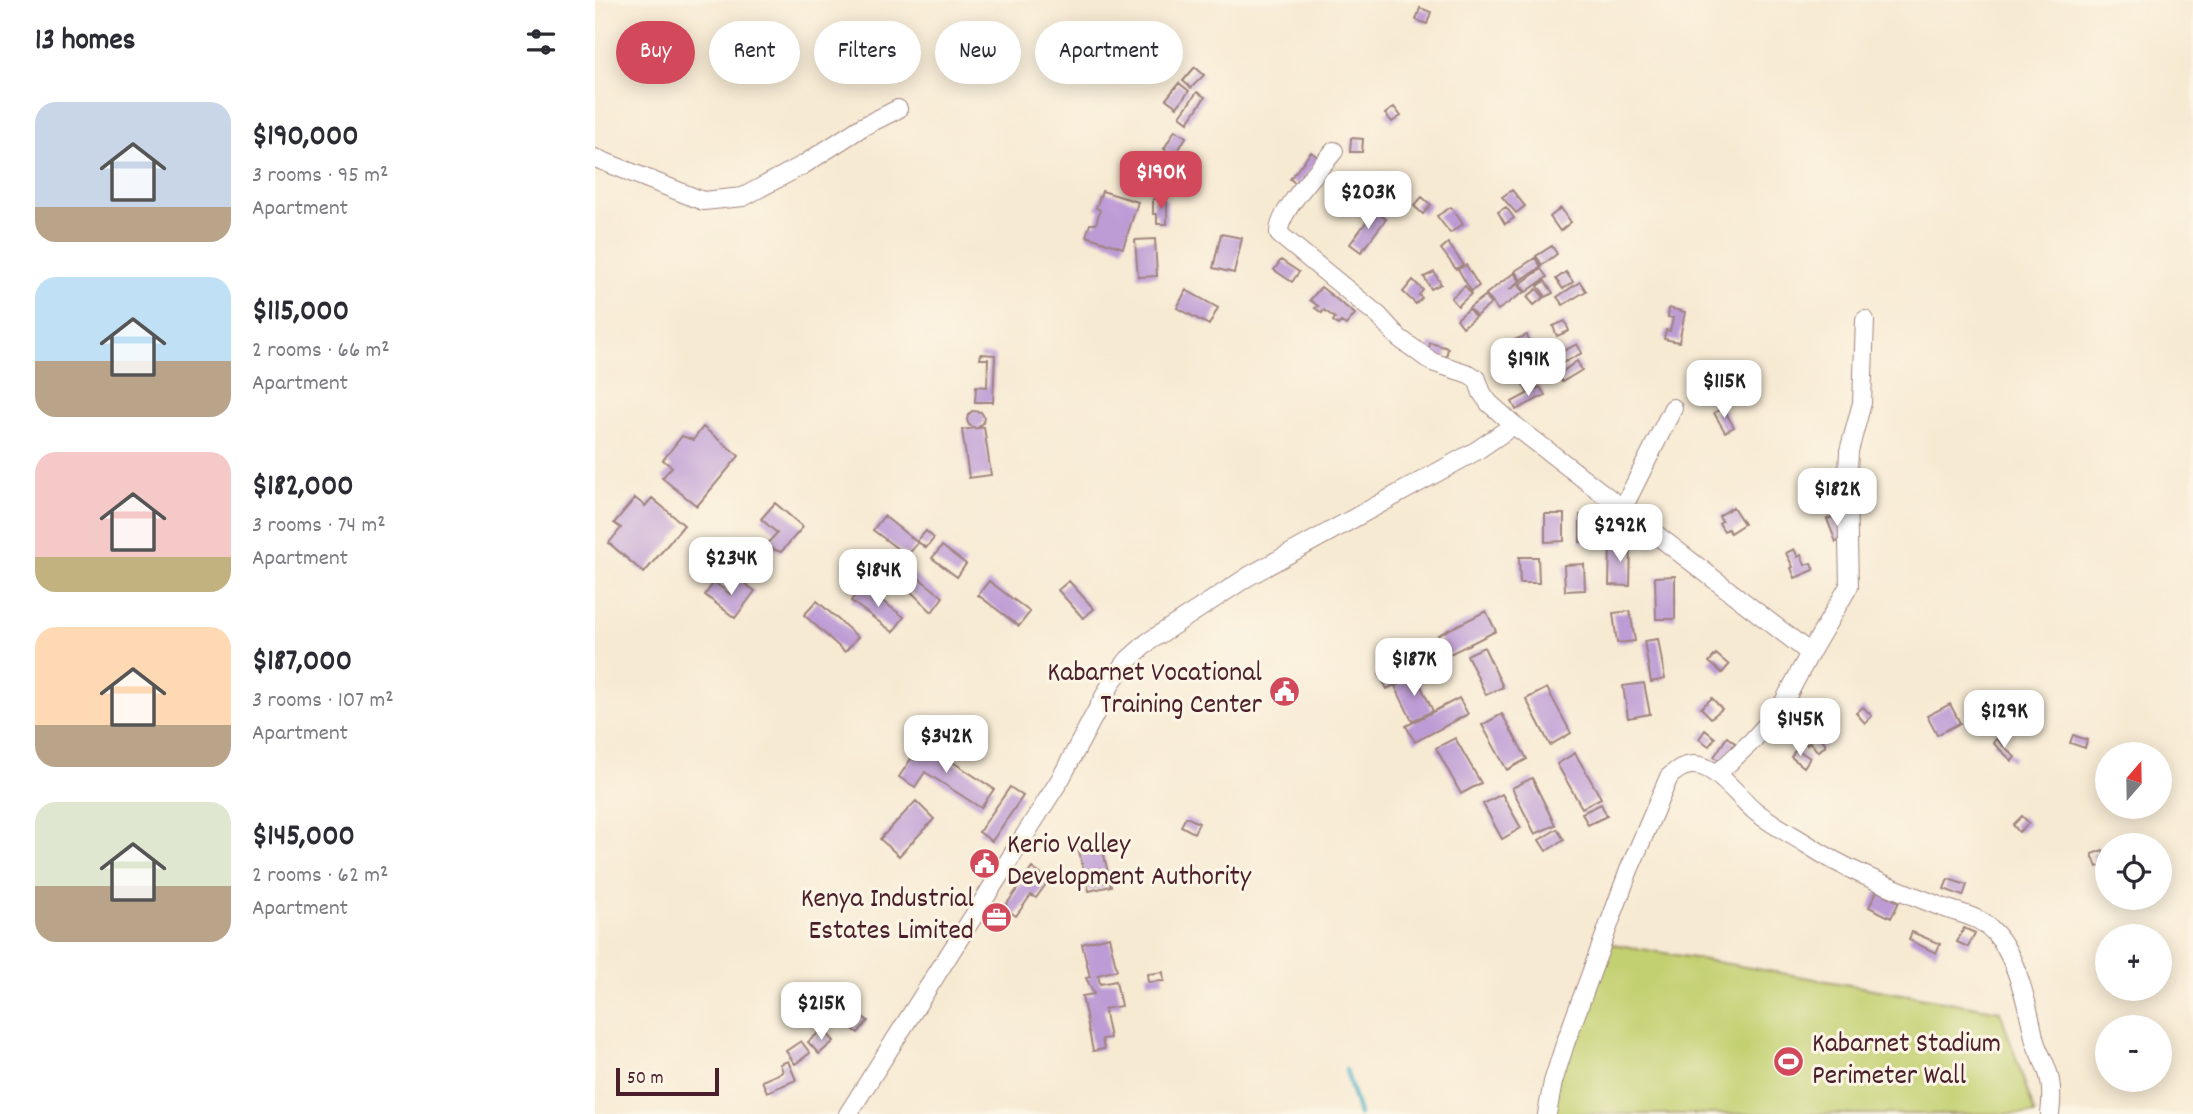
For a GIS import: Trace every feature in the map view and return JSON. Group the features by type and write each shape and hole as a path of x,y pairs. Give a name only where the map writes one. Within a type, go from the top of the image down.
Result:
{"street":[{"path":"595,158 703,201 743,197 803,165 862,127 898,109"},
{"path":"1334,151 1288,209 1279,223 1279,234 1379,316 1399,338 1431,362 1477,379 1489,403 1514,425 1810,653"},
{"path":"1717,774 1779,711 1849,586 1849,452 1862,403 1865,320"},
{"path":"1623,508 1673,408"},
{"path":"848,1114 1061,778 1113,680 1128,660 1148,642 1249,576 1476,451 1514,425"},
{"path":"1547,1114 1553,1082 1565,1044 1629,870 1669,777 1678,768 1698,765 1717,774 1755,811 1817,851 1855,872 1943,908 1964,912 1995,933 2007,950 2028,1003 2035,1044 2047,1070 2052,1100 2050,1114"}],"green space":[{"name":"Kabarnet Stadium Perimeter Wall","path":"1601,942 2000,1011 2035,1114 1544,1114"}],"building":[{"path":"1420,8 1431,12 1427,24 1416,20"},
{"path":"1195,67 1204,75 1191,88 1183,81"},
{"path":"1178,84 1189,91 1177,107 1166,99"},
{"path":"1197,92 1205,97 1188,122 1180,116"},
{"path":"1394,107 1401,116 1392,122 1385,114"},
{"path":"1175,130 1186,137 1175,156 1164,149"},
{"path":"1351,138 1363,139 1362,152 1350,152"},
{"path":"1311,152 1319,158 1298,185 1290,179"},
{"path":"1176,161 1192,175 1184,184 1168,170"},
{"path":"1512,190 1525,206 1516,213 1502,197"},
{"path":"1102,191 1138,202 1123,248 1086,236 1090,224 1096,224 1100,210 1096,208"},
{"path":"1422,197 1431,205 1423,214 1414,206"},
{"path":"1153,199 1167,199 1167,224 1157,224 1157,214 1153,214"},
{"path":"1451,207 1463,224 1450,233 1437,216"},
{"path":"1506,207 1514,218 1505,224 1498,212"},
{"path":"1561,208 1571,222 1560,231 1550,217"},
{"path":"1374,211 1386,219 1361,252 1350,244"},
{"path":"1221,234 1242,238 1234,273 1213,268"},
{"path":"1155,239 1157,276 1138,277 1135,240"},
{"path":"1448,243 1463,264 1456,269 1441,249"},
{"path":"1552,246 1557,254 1542,265 1536,256"},
{"path":"1535,258 1541,267 1521,280 1515,271"},
{"path":"1281,260 1299,272 1292,282 1274,270"},
{"path":"1466,265 1479,286 1471,291 1458,269"},
{"path":"1541,269 1547,277 1526,292 1520,284"},
{"path":"1434,272 1441,284 1431,289 1424,277"},
{"path":"1566,272 1573,282 1563,289 1556,279"},
{"path":"1514,273 1520,281 1509,290 1518,284 1524,292 1498,310 1486,294"},
{"path":"1413,280 1423,290 1419,295 1422,298 1416,304 1403,292"},
{"path":"1545,281 1553,293 1546,297 1538,286"},
{"path":"1580,282 1586,291 1563,305 1557,297"},
{"path":"1465,286 1471,294 1458,306 1451,298"},
{"path":"1321,287 1355,314 1346,325 1341,322 1338,325 1333,321 1335,318 1324,310 1322,313 1315,308 1318,306 1310,300"},
{"path":"1537,289 1544,297 1534,305 1527,297"},
{"path":"1186,290 1218,308 1209,325 1177,308"},
{"path":"1485,296 1491,304 1476,316 1469,308"},
{"path":"1669,308 1685,312 1679,342 1664,339 1666,330 1670,331 1673,318 1668,317"},
{"path":"1469,309 1475,317 1463,327 1457,319"},
{"path":"1565,321 1569,331 1557,336 1553,326"},
{"path":"1527,335 1530,345 1517,349 1514,340"},
{"path":"1430,343 1448,348 1446,358 1428,354"},
{"path":"1577,344 1582,353 1553,368 1548,359"},
{"path":"981,354 995,355 993,402 975,402 976,386 987,387 988,359 980,359"},
{"path":"1577,361 1582,370 1562,382 1558,375"},
{"path":"1543,363 1548,372 1537,379 1532,370"},
{"path":"1701,366 1703,390 1693,391 1691,367"},
{"path":"1716,367 1721,391 1712,393 1707,369"},
{"path":"1530,372 1537,387 1527,392 1519,376"},
{"path":"1540,387 1545,395 1516,410 1512,402"},
{"path":"1723,408 1734,427 1725,432 1714,413"},
{"path":"972,411 981,412 984,417 978,428 984,427 991,475 969,478 962,430 975,428 969,425 967,420"},
{"path":"703,427 739,456 697,506 662,478 672,467 663,460 682,436 693,440"},
{"path":"635,498 645,506 652,498 684,525 644,573 609,543 621,528 614,523"},
{"path":"775,503 803,527 781,552 765,546 777,533 761,519"},
{"path":"1733,507 1744,524 1730,533 1728,529 1724,531 1719,523 1722,521 1719,516"},
{"path":"1545,514 1564,514 1564,541 1545,542"},
{"path":"1580,515 1601,516 1600,543 1580,542"},
{"path":"1838,515 1845,532 1844,539 1836,542 1827,519"},
{"path":"884,516 918,543 907,556 873,530"},
{"path":"926,531 934,538 926,548 917,541"},
{"path":"1610,543 1631,544 1630,586 1609,585"},
{"path":"942,546 966,564 957,577 932,558"},
{"path":"1794,549 1798,557 1801,555 1805,565 1811,563 1814,570 1795,578 1786,553"},
{"path":"1519,557 1538,557 1539,583 1520,583"},
{"path":"1584,564 1585,590 1565,591 1564,565"},
{"path":"902,565 943,597 932,612 904,585 901,587 891,579"},
{"path":"1675,576 1675,619 1656,619 1655,577"},
{"path":"740,580 755,591 735,618 705,595 714,582 730,594"},
{"path":"989,581 1030,612 1019,626 978,595"},
{"path":"1069,581 1094,609 1083,618 1058,590"},
{"path":"862,586 904,617 893,632 851,601"},
{"path":"817,601 858,637 845,652 804,615"},
{"path":"1486,611 1496,631 1448,655 1438,635"},
{"path":"1630,611 1635,641 1617,643 1613,613"},
{"path":"1658,639 1665,679 1651,682 1644,641"},
{"path":"1484,647 1503,687 1486,695 1467,655"},
{"path":"1428,649 1435,664 1387,689 1379,674"},
{"path":"1716,654 1729,665 1722,673 1709,662"},
{"path":"1416,676 1433,711 1412,721 1395,686"},
{"path":"1644,683 1650,714 1628,718 1623,686"},
{"path":"1547,688 1571,733 1550,745 1526,699"},
{"path":"1459,698 1468,714 1415,742 1406,726"},
{"path":"1712,698 1722,709 1711,718 1701,708"},
{"path":"1950,704 1960,723 1937,735 1927,716"},
{"path":"1863,707 1872,716 1865,723 1856,713"},
{"path":"1998,708 2015,726 2007,734 1990,715"},
{"path":"1502,714 1527,759 1507,770 1482,725"},
{"path":"1813,725 1826,745 1818,752 1810,742 1807,745 1800,736"},
{"path":"1705,730 1715,738 1709,746 1699,739"},
{"path":"2073,735 2087,740 2085,748 2070,743"},
{"path":"1727,737 1735,743 1722,762 1714,757"},
{"path":"1455,738 1481,783 1461,794 1436,748"},
{"path":"1996,739 2015,757 2012,761 1993,743"},
{"path":"922,742 994,789 981,808 925,772 915,787 899,777"},
{"path":"1796,749 1810,758 1804,767 1791,757"},
{"path":"1575,753 1601,798 1582,808 1557,764"},
{"path":"1532,778 1555,825 1535,834 1512,788"},
{"path":"1010,787 1023,796 992,841 979,832"},
{"path":"1502,794 1521,828 1502,839 1483,804"},
{"path":"916,801 934,819 899,856 880,839"},
{"path":"1601,804 1607,816 1588,825 1582,813"},
{"path":"2022,816 2029,823 2019,832 2013,825"},
{"path":"1186,817 1199,823 1194,833 1181,826"},
{"path":"1557,829 1564,840 1546,851 1539,840"},
{"path":"1101,842 1111,886 1089,891 1078,847"},
{"path":"1032,868 1049,880 1036,898 1031,895 1016,916 1004,908"},
{"path":"1948,879 1967,885 1963,896 1944,889"},
{"path":"1877,891 1899,902 1891,918 1869,907"},
{"path":"1964,928 1975,933 1968,947 1957,942"},
{"path":"1912,932 1940,944 1936,953 1909,940"},
{"path":"1109,937 1117,970 1098,975 1100,984 1116,981 1121,1006 1104,1009 1110,1038 1102,1039 1104,1049 1093,1051 1082,996 1094,994 1086,978 1090,977 1082,944"},
{"path":"1163,972 1164,981 1148,982 1147,974"},
{"path":"849,1006 868,1021 858,1033 839,1019"},
{"path":"823,1029 834,1041 819,1054 808,1042"},
{"path":"801,1041 810,1053 795,1064 786,1051"},
{"path":"788,1061 796,1080 767,1092 762,1081 783,1072 780,1064"}],"waterway":[{"path":"1346,1070 1359,1114"}],"place":[{"name":"Kabarnet Vocational Training Center","path":"1285,691"},
{"name":"Kerio Valley Development Authority","path":"984,863"},
{"name":"Kenya Industrial Estates Limited","path":"997,917"},
{"name":"Kabarnet Stadium Perimeter Wall","path":"1789,1062"}]}
